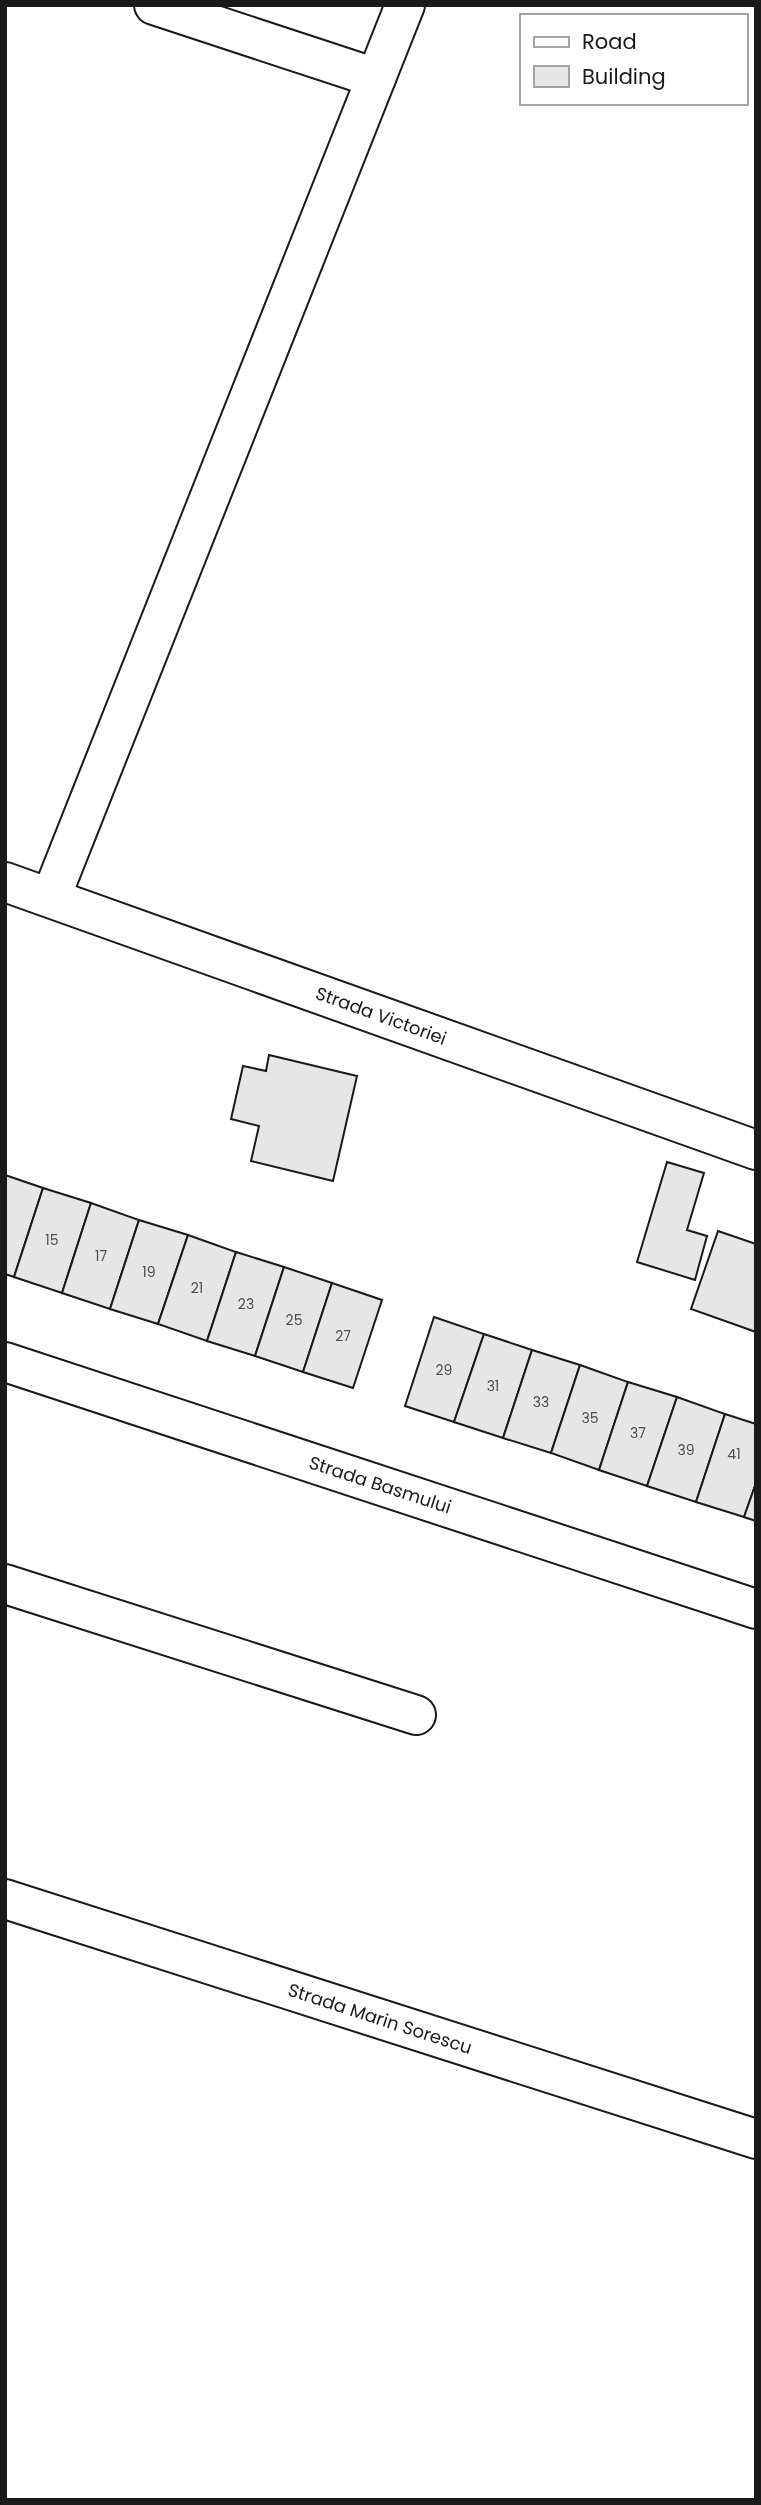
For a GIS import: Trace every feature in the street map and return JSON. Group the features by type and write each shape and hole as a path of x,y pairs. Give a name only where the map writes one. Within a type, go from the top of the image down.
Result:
{"street":[{"path":"154,5 376,78"},
{"path":"51,897 405,5"},
{"name":"Strada Victoriei","path":"5,883 51,897 756,1150"},
{"name":"Strada Basmului","path":"5,1362 756,1609"},
{"path":"5,1584 416,1715"},
{"name":"Strada Marin Sorescu","path":"5,1899 756,2139"}],"building":[{"path":"269,1055 357,1076 333,1181 251,1161 259,1126 231,1119 243,1066 266,1071"},
{"path":"667,1162 704,1173 687,1230 707,1236 695,1280 637,1262"},
{"path":"5,1175 43,1188 14,1277 5,1274"},
{"path":"43,1188 91,1203 62,1293 14,1277"},
{"path":"91,1203 139,1220 110,1309 62,1293"},
{"path":"139,1220 188,1235 158,1324 110,1309"},
{"path":"718,1231 756,1244 756,1332 691,1309"},
{"path":"188,1235 236,1252 207,1341 158,1324"},
{"path":"236,1252 284,1267 255,1356 207,1341"},
{"path":"284,1267 332,1283 303,1372 255,1356"},
{"path":"332,1283 382,1300 353,1388 303,1372"},
{"path":"434,1317 484,1334 454,1422 405,1406"},
{"path":"484,1334 532,1350 503,1438 454,1422"},
{"path":"532,1350 580,1365 551,1453 503,1438"},
{"path":"580,1365 628,1382 599,1470 551,1453"},
{"path":"628,1382 677,1397 647,1486 599,1470"},
{"path":"677,1397 725,1414 696,1502 647,1486"},
{"path":"725,1414 756,1424 756,1483 744,1517 696,1502"},
{"path":"756,1483 756,1521 744,1517"}]}
